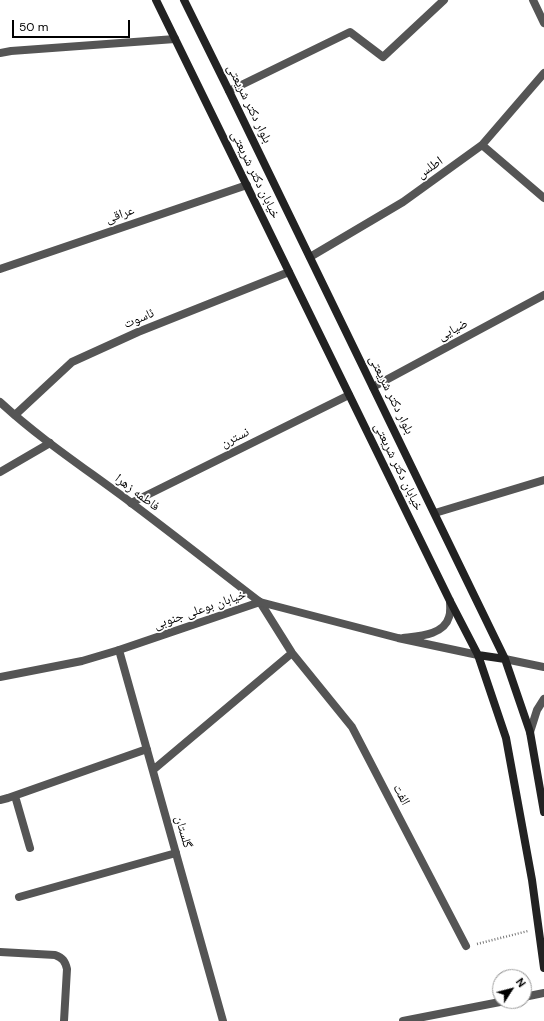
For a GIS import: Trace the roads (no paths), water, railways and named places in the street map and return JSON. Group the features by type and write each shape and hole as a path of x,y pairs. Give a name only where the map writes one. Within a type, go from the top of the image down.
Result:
{"main road":[{"name":"خیابان دکتر شریعتی","path":"156,0 450,601 478,655 506,738 532,880 544,967"},
{"name":"بلوار دکتر شریعتی","path":"184,0 505,659 530,732 544,812"},
{"path":"478,655 505,659"}],"street":[{"path":"229,91 350,32 383,57 444,0"},
{"path":"533,0 544,23"},
{"path":"0,53 11,50 175,39"},
{"name":"اطلس","path":"310,257 403,202 482,145 544,73"},
{"path":"482,145 544,198"},
{"name":"عراقی","path":"0,269 247,185"},
{"name":"ئاسوت","path":"15,416 72,362 138,332 289,272"},
{"name":"ضیایی","path":"373,387 544,296"},
{"name":"نسترن","path":"131,503 350,395"},
{"name":"فاطمه زهرا","path":"0,402 15,416 50,443 260,602"},
{"path":"0,472 50,443"},
{"path":"435,513 544,480"},
{"path":"398,638 430,634 440,630 449,617 450,601"},
{"name":"خیابان بوعلی جنوبی","path":"0,677 82,661 260,602 398,638 478,655"},
{"name":"الفت","path":"260,602 292,653 352,726 466,946"},
{"name":"گلستان","path":"119,650 223,1021"},
{"path":"153,770 292,653"},
{"path":"505,659 544,668"},
{"path":"530,732 537,710 544,699"},
{"path":"0,800 147,749"},
{"path":"15,796 30,848"},
{"path":"19,897 176,853"},
{"path":"0,952 55,955 62,958 67,969 64,1021"},
{"path":"532,995 544,993"},
{"path":"403,1021 492,1004"}]}
